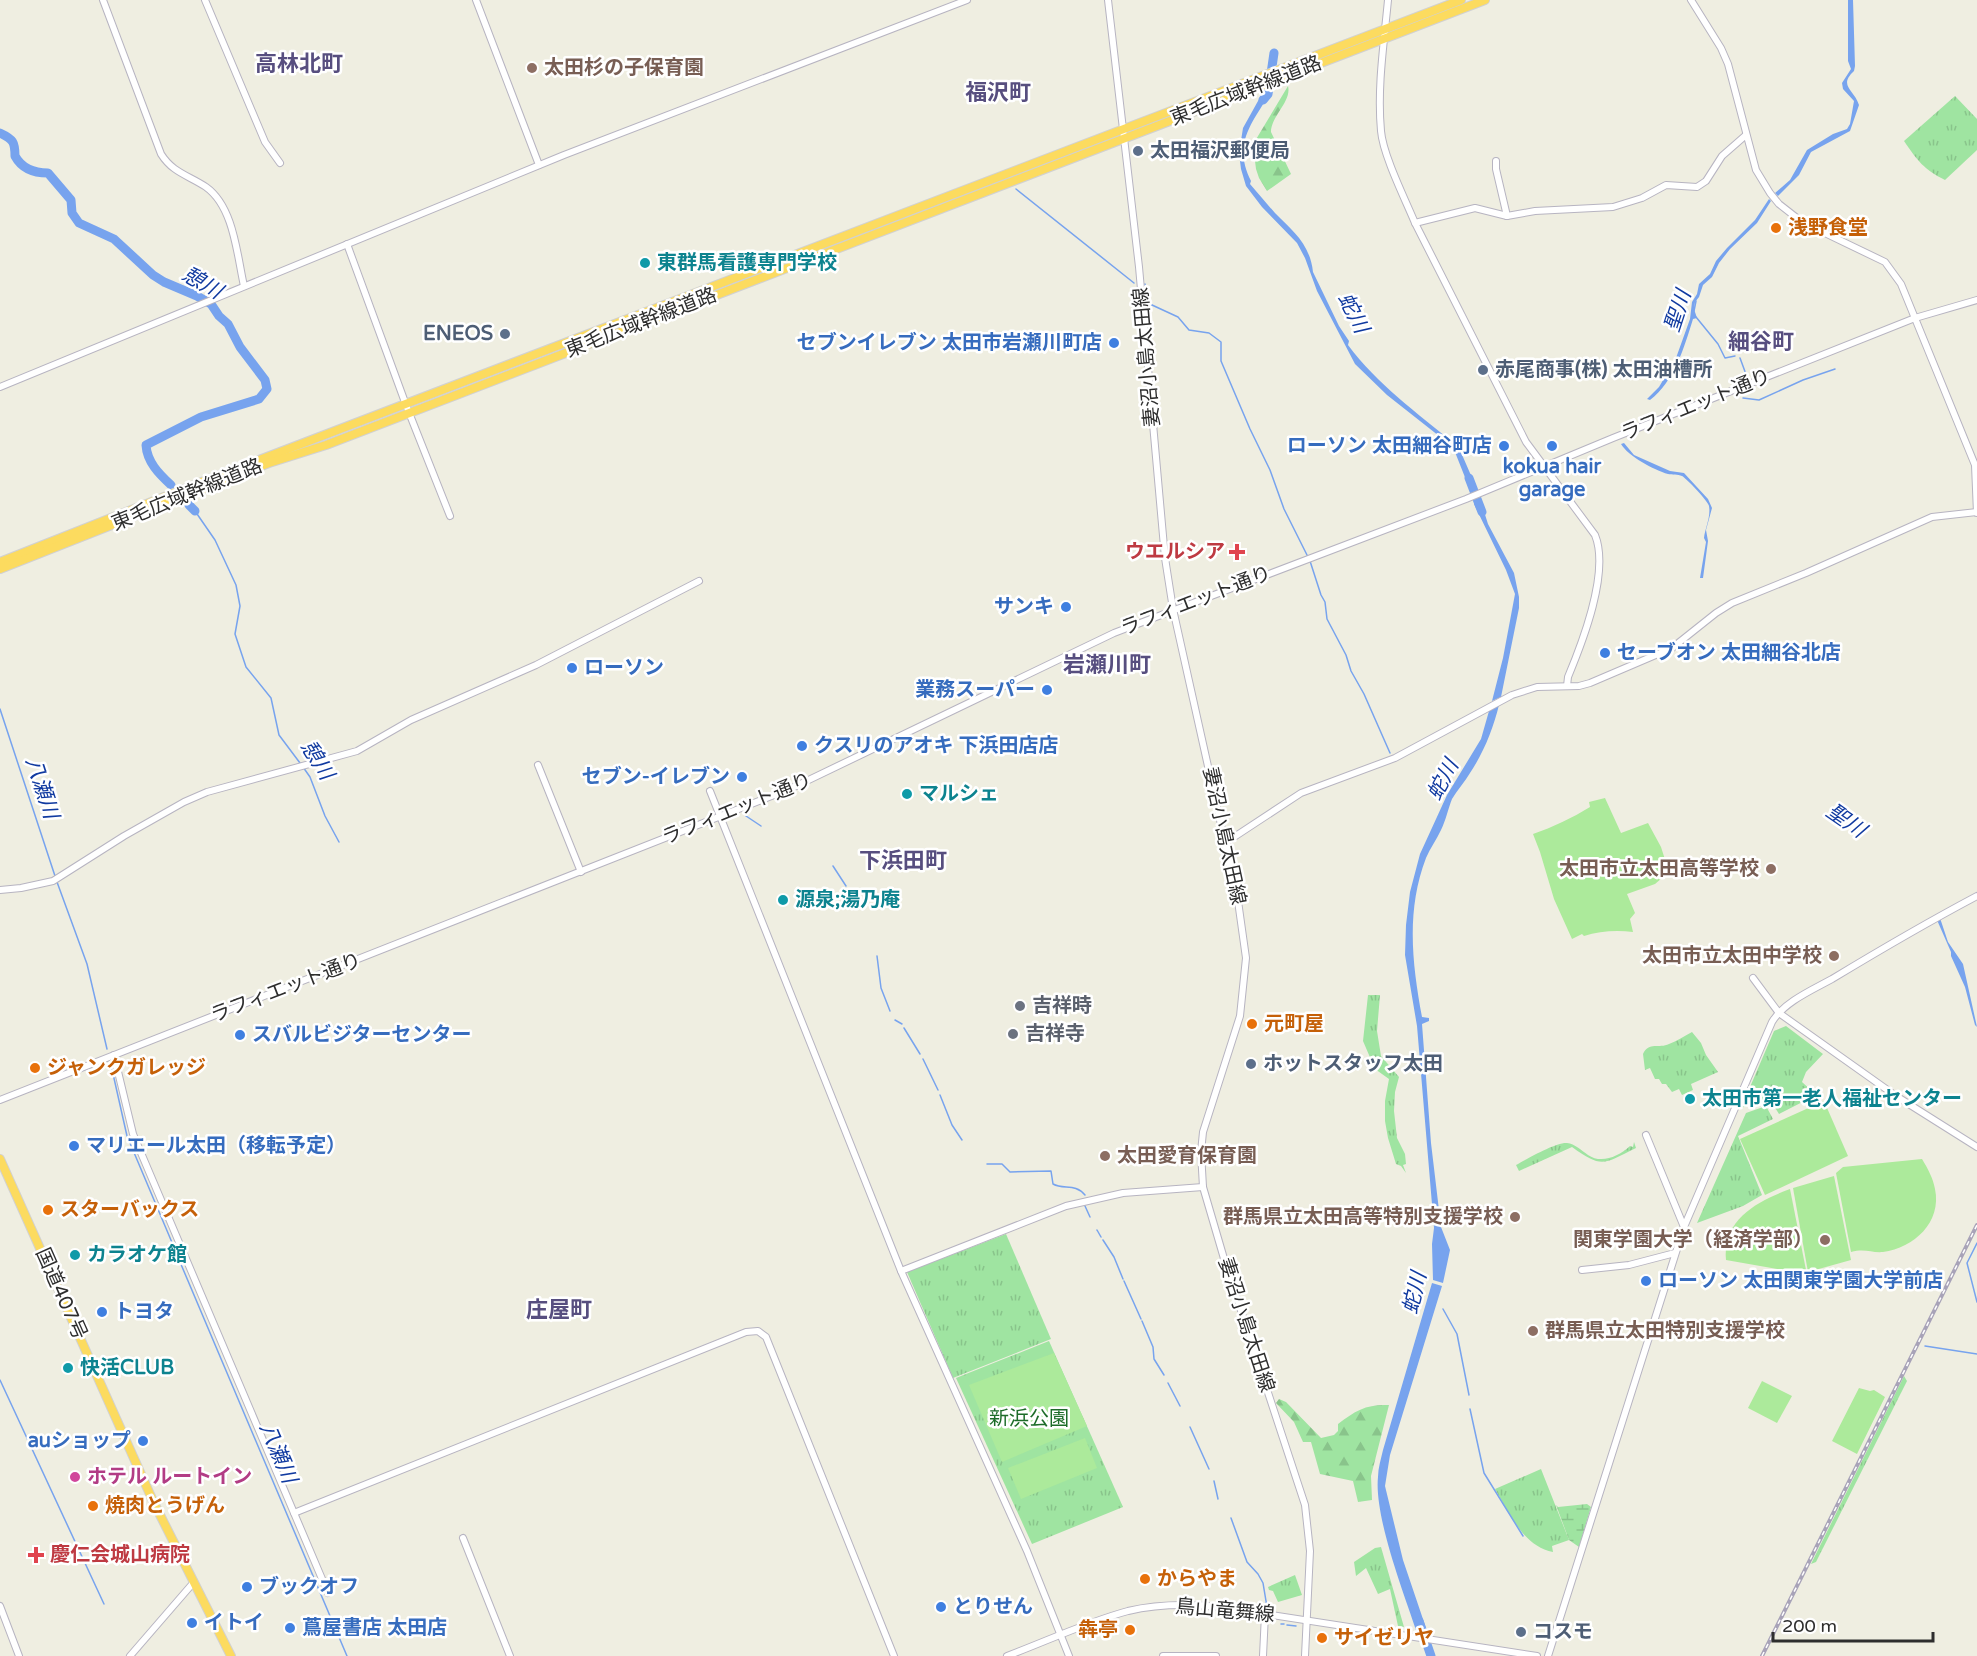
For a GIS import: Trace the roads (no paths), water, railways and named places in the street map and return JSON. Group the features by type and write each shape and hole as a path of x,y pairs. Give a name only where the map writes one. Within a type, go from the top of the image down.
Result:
{"highway":[{"name":"東毛広域幹線道路","path":"1123,134 1282,78 1461,0"},
{"name":"東毛広域幹線道路","path":"0,562 1123,134 1283,68 1485,0"},
{"name":"東毛広域幹線道路","path":"0,569 269,463 326,445 407,408"},
{"path":"0,556 72,533"},
{"path":"0,574 27,564 60,546"},
{"name":"国道407号","path":"0,1159 150,1493 231,1656"}],"street":[{"path":"103,0 161,154 174,170 208,189 224,209 244,286"},
{"path":"205,0 265,142 280,163"},
{"path":"476,0 539,165"},
{"path":"0,387 539,165 967,0"},
{"name":"妻沼小島太田線","path":"1108,0 1139,267 1165,558 1173,609 1243,929 1246,958 1243,1000 1236,1033 1203,1132 1201,1152 1203,1187 1225,1262 1305,1505 1310,1551 1305,1656"},
{"path":"1388,0 1380,95 1381,132 1415,223 1522,433 1595,535 1600,547 1600,568 1587,625 1568,677 1567,686"},
{"path":"1225,843 1301,793 1395,758 1508,697 1537,687 1579,686 1590,682 1672,648 1716,612 1732,603 1806,573 1918,522 1932,517 1977,512 1975,465 1901,284 1885,262 1802,222 1779,204 1762,183 1746,135 1728,64 1721,48 1691,0"},
{"path":"1415,223 1475,208 1507,216 1535,211 1612,207 1642,198 1666,185 1697,187 1706,181 1722,156 1746,135"},
{"path":"1496,161 1507,216"},
{"path":"347,244 407,408 450,516"},
{"name":"ラフィエット通り","path":"0,1100 720,817 835,769 1104,637 1173,609 1466,500 1613,438 1915,318 1977,300"},
{"path":"0,890 42,885 53,881 124,836 184,802 207,792 357,752 418,716 536,665 699,581"},
{"path":"538,765 581,872"},
{"path":"710,791 901,1271 1027,1551 1069,1656"},
{"path":"1548,1656 1684,1227 1767,1034 1779,1013 1821,985 1977,896"},
{"path":"1753,978 1779,1013 1896,1096 1977,1147"},
{"path":"114,1055 133,1134 328,1593"},
{"path":"1646,1135 1684,1227"},
{"path":"901,1271 1066,1206 1123,1193 1203,1187"},
{"path":"1582,1270 1629,1266 1675,1253"},
{"path":"294,1512 746,1332 758,1331 766,1337 894,1656"},
{"path":"463,1538 510,1656"},
{"path":"130,1656 194,1582"},
{"name":"鳥山竜舞線","path":"1007,1656 1130,1611 1204,1605 1538,1656"},
{"path":"0,1606 19,1656"},
{"path":"1263,1656 1265,1614"},
{"path":"1163,1656 1216,1656"}],"water":[{"path":"1848,0 1853,0 1855,66 1847,84 1859,105 1850,131 1811,152 1799,175 1778,196 1775,193 1790,180 1807,150 1833,134 1847,129 1850,124 1854,101 1843,89 1842,83 1851,69 1848,61"},
{"path":"1272,89 1244,143 1243,154 1250,184 1304,246 1313,272 1339,326 1349,341 1348,345 1372,373 1455,444 1460,450 1476,487 1470,490 1453,447 1387,395 1355,364 1317,291 1297,243 1262,207 1246,186 1239,153 1243,128 1263,92"},
{"path":"1769,199 1771,201 1757,223 1730,249 1712,277 1703,285 1695,302 1694,309 1697,318 1693,319 1677,364 1666,384 1650,400 1647,399 1659,387 1676,358 1699,284 1710,274 1716,261 1727,248 1755,220"},
{"path":"1624,443 1634,455 1670,471 1684,473 1708,499 1712,508 1706,530 1708,541 1703,578 1700,578 1706,542 1704,538 1709,514 1708,504 1682,476 1662,472 1642,462 1624,449 1621,444"},
{"path":"1481,502 1488,524 1514,573 1519,597 1519,608 1501,697 1492,701 1515,594 1474,504"},
{"path":"1499,705 1484,749 1452,799 1443,826 1426,858 1413,917 1418,997 1422,1017 1429,1018 1429,1021 1422,1024 1431,1143 1441,1227 1450,1250 1443,1283 1433,1280 1434,1228 1417,1026 1405,955 1406,925 1410,892 1420,854 1447,795 1481,739 1489,711"},
{"path":"1940,918 1948,942 1963,964 1977,1027 1965,987 1937,920"},
{"path":"1432,1283 1442,1286 1390,1455 1385,1486 1403,1560 1427,1631 1416,1630 1397,1575 1380,1512 1378,1477 1383,1450"}],"waterway":[{"name":"蛇川","path":"1263,100 1268,94 1274,53"},
{"name":"憩川","path":"0,133 12,142 15,156 21,164 33,171 48,173 71,200 72,213 79,223 114,239 153,275 164,282 211,304 228,324 240,347 265,380 267,389 259,399 201,417 146,445 151,462 171,485"},
{"path":"1016,189 1134,283"},
{"path":"1145,284 1147,300 1152,305 1178,317 1189,330 1209,333 1221,342 1221,361 1270,470 1284,509 1308,557"},
{"name":"聖川","path":"1694,311 1696,301"},
{"path":"1696,317 1718,344 1725,358 1735,356"},
{"path":"1740,358 1747,377"},
{"path":"1743,398 1759,400 1803,380 1835,369"},
{"name":"蛇川","path":"1469,478 1482,512"},
{"name":"憩川","path":"189,505 195,511"},
{"name":"憩川","path":"195,511 215,540 236,585 240,606 235,634 246,667 271,698 279,735 300,763"},
{"path":"1310,561 1325,602 1327,619 1346,655 1351,671 1364,694 1390,753"},
{"name":"八瀬川","path":"0,709 55,876"},
{"name":"憩川","path":"303,767 310,777 325,816 339,842"},
{"path":"746,816 761,826"},
{"path":"833,866 846,886"},
{"name":"八瀬川","path":"57,882 87,964 107,1049"},
{"path":"877,956 881,988 890,1011"},
{"path":"895,1020 902,1024"},
{"path":"904,1028 920,1054"},
{"path":"923,1059 938,1090"},
{"name":"八瀬川","path":"111,1065 127,1136 176,1252"},
{"path":"940,1095 952,1125 962,1140"},
{"path":"987,1164 1002,1164 1010,1172 1051,1171 1053,1184 1077,1189 1085,1195"},
{"path":"1085,1206 1090,1217"},
{"path":"1097,1230 1101,1237"},
{"path":"1103,1240 1114,1257 1123,1279"},
{"path":"1977,1243 1967,1263 1977,1302"},
{"name":"八瀬川","path":"180,1262 347,1656"},
{"path":"1124,1281 1141,1319"},
{"path":"1443,1309 1457,1334 1469,1395"},
{"path":"1142,1321 1153,1347 1154,1359 1164,1375"},
{"path":"1925,1346 1977,1354"},
{"path":"0,1380 104,1604"},
{"path":"1168,1383 1180,1406"},
{"path":"1470,1409 1484,1473 1523,1536"},
{"path":"1190,1427 1209,1469"},
{"path":"1214,1481 1218,1499"},
{"path":"1231,1518 1247,1562 1263,1583 1267,1607"},
{"name":"蛇川","path":"1419,1621 1431,1656"},
{"path":"1287,1625 1296,1626"}],"railway":[{"path":"1762,1656 1977,1225"}],"place":[{"name":"太田杉の子保育園","path":"532,68"},
{"name":"太田福沢郵便局","path":"1138,151"},
{"name":"浅野食堂","path":"1776,228"},
{"name":"東群馬看護専門学校","path":"645,263"},
{"name":"ENEOS","path":"505,334"},
{"name":"セブンイレブン 太田市岩瀬川町店","path":"1114,343"},
{"name":"赤尾商事(株) 太田油槽所","path":"1483,370"},
{"name":"ローソン 太田細谷町店","path":"1504,446"},
{"name":"kokua hair garage","path":"1552,446"},
{"name":"ウエルシア","path":"1237,552"},
{"name":"サンキ","path":"1066,607"},
{"name":"セーブオン 太田細谷北店","path":"1605,653"},
{"name":"ローソン","path":"572,668"},
{"name":"業務スーパー","path":"1047,690"},
{"name":"クスリのアオキ 下浜田店店","path":"802,746"},
{"name":"セブン-イレブン","path":"742,777"},
{"name":"マルシェ","path":"907,794"},
{"name":"太田市立太田高等学校","path":"1771,869"},
{"name":"源泉;湯乃庵","path":"783,900"},
{"name":"太田市立太田中学校","path":"1834,956"},
{"name":"吉祥時","path":"1020,1006"},
{"name":"元町屋","path":"1252,1024"},
{"name":"吉祥寺","path":"1013,1034"},
{"name":"スバルビジターセンター","path":"240,1035"},
{"name":"ホットスタッフ太田","path":"1251,1064"},
{"name":"ジャンクガレッジ","path":"35,1068"},
{"name":"太田市第一老人福祉センター","path":"1690,1099"},
{"name":"マリエール太田（移転予定）","path":"74,1146"},
{"name":"太田愛育保育園","path":"1105,1156"},
{"name":"スターバックス","path":"48,1210"},
{"name":"群馬県立太田高等特別支援学校","path":"1515,1217"},
{"name":"関東学園大学（経済学部）","path":"1825,1240"},
{"name":"カラオケ館","path":"75,1255"},
{"name":"ローソン 太田関東学園大学前店","path":"1646,1281"},
{"name":"トヨタ","path":"102,1312"},
{"name":"群馬県立太田特別支援学校","path":"1533,1331"},
{"name":"快活CLUB","path":"68,1368"},
{"name":"auショップ","path":"143,1441"},
{"name":"ホテル ルートイン","path":"75,1477"},
{"name":"焼肉とうげん","path":"93,1506"},
{"name":"慶仁会城山病院","path":"36,1555"},
{"name":"からやま","path":"1145,1579"},
{"name":"ブックオフ","path":"247,1587"},
{"name":"とりせん","path":"941,1607"},
{"name":"イトイ","path":"192,1623"},
{"name":"蔦屋書店 太田店","path":"290,1628"},
{"name":"犇亭","path":"1130,1630"},
{"name":"コスモ","path":"1521,1632"},
{"name":"サイゼリヤ","path":"1322,1638"}],"district":[{"name":"高林北町","path":"299,64"},
{"name":"福沢町","path":"998,93"},
{"name":"細谷町","path":"1761,342"},
{"name":"岩瀬川町","path":"1107,665"},
{"name":"下浜田町","path":"903,861"},
{"name":"庄屋町","path":"559,1310"}],"park label":[{"name":"新浜公園","path":"1029,1419"}]}
